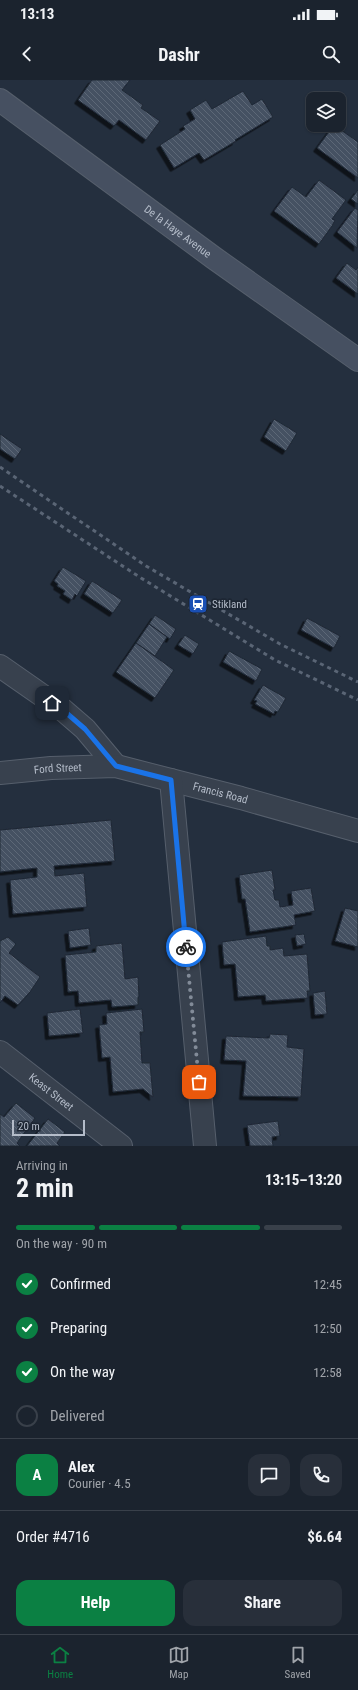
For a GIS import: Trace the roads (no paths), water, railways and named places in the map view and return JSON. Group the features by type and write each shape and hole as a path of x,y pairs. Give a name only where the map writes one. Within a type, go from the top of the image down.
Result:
{"street":[{"name":"De la Haye Avenue","path":"0,100 214,258 358,360"},
{"path":"0,666 63,710 85,729 116,766"},
{"name":"Ford Street","path":"0,773 51,768 116,766"},
{"name":"Francis Road","path":"116,766 241,798 358,831"},
{"path":"171,780 205,1146"},
{"name":"Keast Street","path":"0,1052 121,1146"}],"railway":[{"path":"0,467 146,566 280,644 358,682"},
{"path":"0,486 141,578 275,660 358,700"}],"place":[{"name":"Stikland","path":"198,604"}]}
